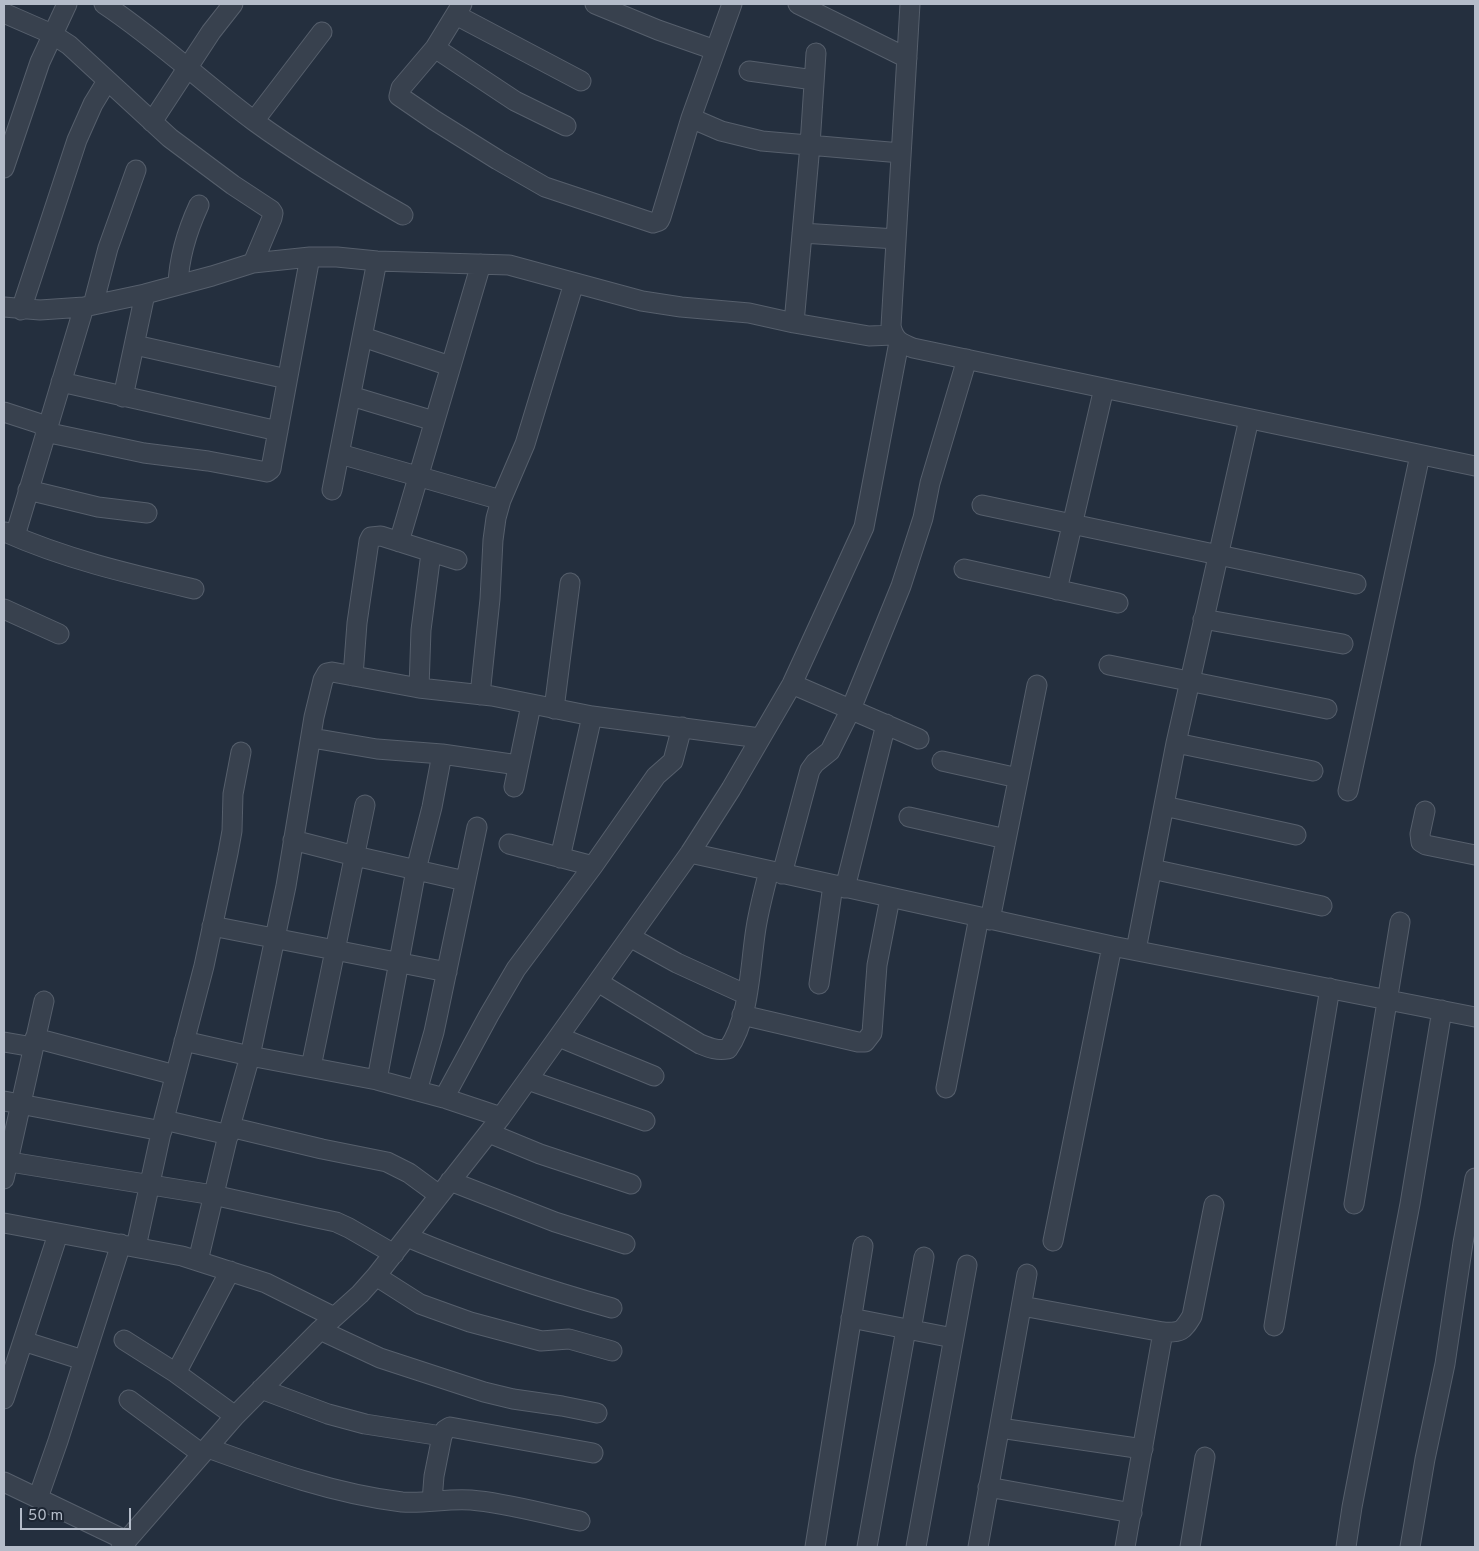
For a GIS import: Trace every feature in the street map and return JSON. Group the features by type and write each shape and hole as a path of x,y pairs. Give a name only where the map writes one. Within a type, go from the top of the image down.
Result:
{"street":[{"path":"4,168 40,62 67,4"},
{"path":"104,4 128,20 254,121 337,177 403,215"},
{"path":"152,122 233,4"},
{"path":"595,4 629,11 658,30 715,50"},
{"path":"582,81 459,9 435,48 401,88 399,96 490,155 545,187 653,223 660,221 662,217 691,118 732,4"},
{"path":"798,4 907,58"},
{"path":"4,1482 124,1544 234,1416 320,1330 360,1294 394,1254 528,1080 690,853 731,789 792,684 864,527 896,339 891,326 910,4"},
{"path":"4,13 52,34 69,45 170,138 226,180 271,210 273,213 272,218 253,263"},
{"path":"254,121 322,32"},
{"path":"435,48 515,101 566,126"},
{"path":"794,323 810,146 816,53"},
{"path":"749,71 814,80"},
{"path":"107,81 93,104 77,140 10,312 88,306 145,294 253,263 310,257 509,265 642,301 681,308 749,313 794,323 896,339 913,348 1475,466"},
{"path":"691,118 738,136 762,141 901,153"},
{"path":"136,170 61,382 28,490 9,534 123,572 194,589"},
{"path":"178,285 179,264 183,247 199,204"},
{"path":"802,233 896,239"},
{"path":"4,412 46,429 144,453 267,472 271,469 310,257"},
{"path":"332,490 377,261"},
{"path":"399,542 481,264"},
{"path":"480,695 492,581 493,540 496,518 501,500 525,444 574,283"},
{"path":"123,397 136,345 145,294"},
{"path":"363,337 450,366"},
{"path":"136,345 287,379"},
{"path":"598,982 700,1044 712,1049 728,1049 733,1042 747,995 756,928 810,770 815,763 830,751 851,709 901,586 923,518 935,466 967,359"},
{"path":"61,382 278,431"},
{"path":"1057,590 1104,388"},
{"path":"352,396 434,420"},
{"path":"1136,950 1176,743 1249,418"},
{"path":"340,454 501,500"},
{"path":"1348,791 1420,455"},
{"path":"28,490 98,506 147,513"},
{"path":"982,505 1356,584"},
{"path":"353,676 358,615 371,537 375,535 457,560"},
{"path":"419,688 421,630 432,553"},
{"path":"964,569 1118,603"},
{"path":"554,709 570,583"},
{"path":"4,609 60,634"},
{"path":"1203,619 1343,644"},
{"path":"1109,665 1327,709"},
{"path":"198,1261 229,1131 250,1056 286,886 314,717 327,672 419,688 492,696 592,716 760,738"},
{"path":"792,684 919,739"},
{"path":"946,1088 984,918 1006,839 1037,684"},
{"path":"514,787 531,705"},
{"path":"560,858 592,716"},
{"path":"819,984 839,887 886,724"},
{"path":"444,1098 489,1014 516,969 593,866 652,782 673,760 682,727"},
{"path":"312,738 377,749 442,754 518,766"},
{"path":"1176,743 1313,771"},
{"path":"38,1498 83,1360 150,1186 175,1075 204,966 228,853 232,831 233,794 241,752"},
{"path":"377,1080 416,870 432,807 442,754"},
{"path":"942,761 1018,778"},
{"path":"311,1067 364,805"},
{"path":"1164,806 1296,835"},
{"path":"1425,810 1420,834 1421,842 1426,845 1475,854"},
{"path":"909,817 1006,839"},
{"path":"417,1091 434,1032 477,827"},
{"path":"293,840 465,881"},
{"path":"509,844 593,866"},
{"path":"690,853 1112,946 1475,1017"},
{"path":"1152,869 1322,906"},
{"path":"742,1015 858,1042 865,1042 872,1033 877,966 890,898"},
{"path":"1354,1204 1400,922"},
{"path":"212,926 447,972"},
{"path":"630,937 677,963 747,995"},
{"path":"1053,1241 1112,946"},
{"path":"1274,1326 1330,988"},
{"path":"44,1001 34,1043 12,1103 5,1167 213,1195 336,1222 394,1254"},
{"path":"1346,1547 1353,1498 1409,1214 1442,1010"},
{"path":"559,1037 654,1076"},
{"path":"4,1042 34,1043 175,1075"},
{"path":"184,1042 377,1080 444,1098 501,1117"},
{"path":"528,1080 645,1121"},
{"path":"12,1103 163,1125 229,1131 387,1162 444,1188 625,1244"},
{"path":"489,1133 540,1154 631,1184"},
{"path":"1410,1547 1425,1460 1445,1364 1475,1178"},
{"path":"1022,1306 1176,1333 1185,1328 1192,1316 1214,1205"},
{"path":"4,1223 169,1252 266,1283 334,1317"},
{"path":"4,1399 58,1234"},
{"path":"407,1237 457,1258 550,1292 612,1308"},
{"path":"816,1547 864,1246"},
{"path":"867,1547 908,1330 924,1257"},
{"path":"916,1547 967,1265"},
{"path":"176,1373 230,1271"},
{"path":"978,1547 1028,1274"},
{"path":"376,1276 420,1304 470,1322 541,1341 569,1339 612,1351"},
{"path":"851,1318 953,1338"},
{"path":"320,1330 380,1358 484,1392 513,1399 597,1413"},
{"path":"1126,1547 1163,1332"},
{"path":"124,1340 176,1373 234,1416"},
{"path":"23,1341 83,1360"},
{"path":"261,1389 337,1417 364,1424 442,1436"},
{"path":"129,1400 205,1451 308,1482 404,1502 452,1499 491,1502 580,1522"},
{"path":"432,1501 434,1476 442,1436 445,1430 450,1427 593,1453"},
{"path":"1000,1428 1143,1449"},
{"path":"1190,1547 1205,1457"},
{"path":"988,1487 1132,1513"}]}
